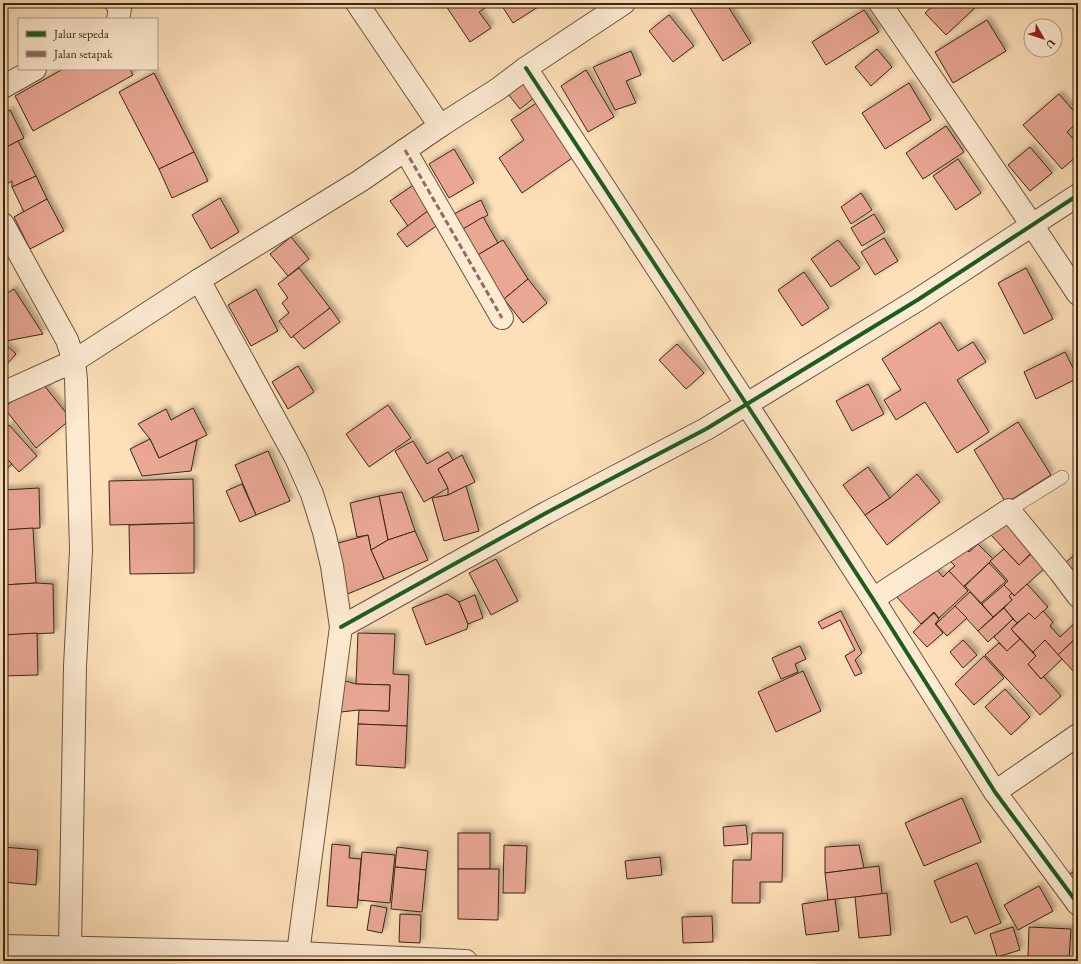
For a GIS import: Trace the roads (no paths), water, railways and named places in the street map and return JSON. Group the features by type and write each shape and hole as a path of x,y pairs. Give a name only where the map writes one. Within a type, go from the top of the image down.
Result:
{"street":[{"path":"116,3 120,9 118,18"},
{"path":"357,3 440,126"},
{"path":"3,393 74,361 199,280 360,181 440,126 498,90 526,68 624,3"},
{"path":"880,3 1078,294"},
{"path":"526,68 873,599 995,792 1078,904"},
{"path":"3,87 33,70"},
{"path":"405,150 502,318"},
{"path":"341,627 546,513 706,429 747,405 919,299 1078,195"},
{"path":"3,224 67,340 74,361 76,380 81,550 75,666 70,949"},
{"path":"199,280 296,458 312,494 324,532 332,566 341,627 298,954"},
{"path":"873,599 1009,510 1078,596"},
{"path":"995,792 1078,735"},
{"path":"3,946 298,954 466,961"}],"lane":[{"path":"1009,510 1062,477"}]}
